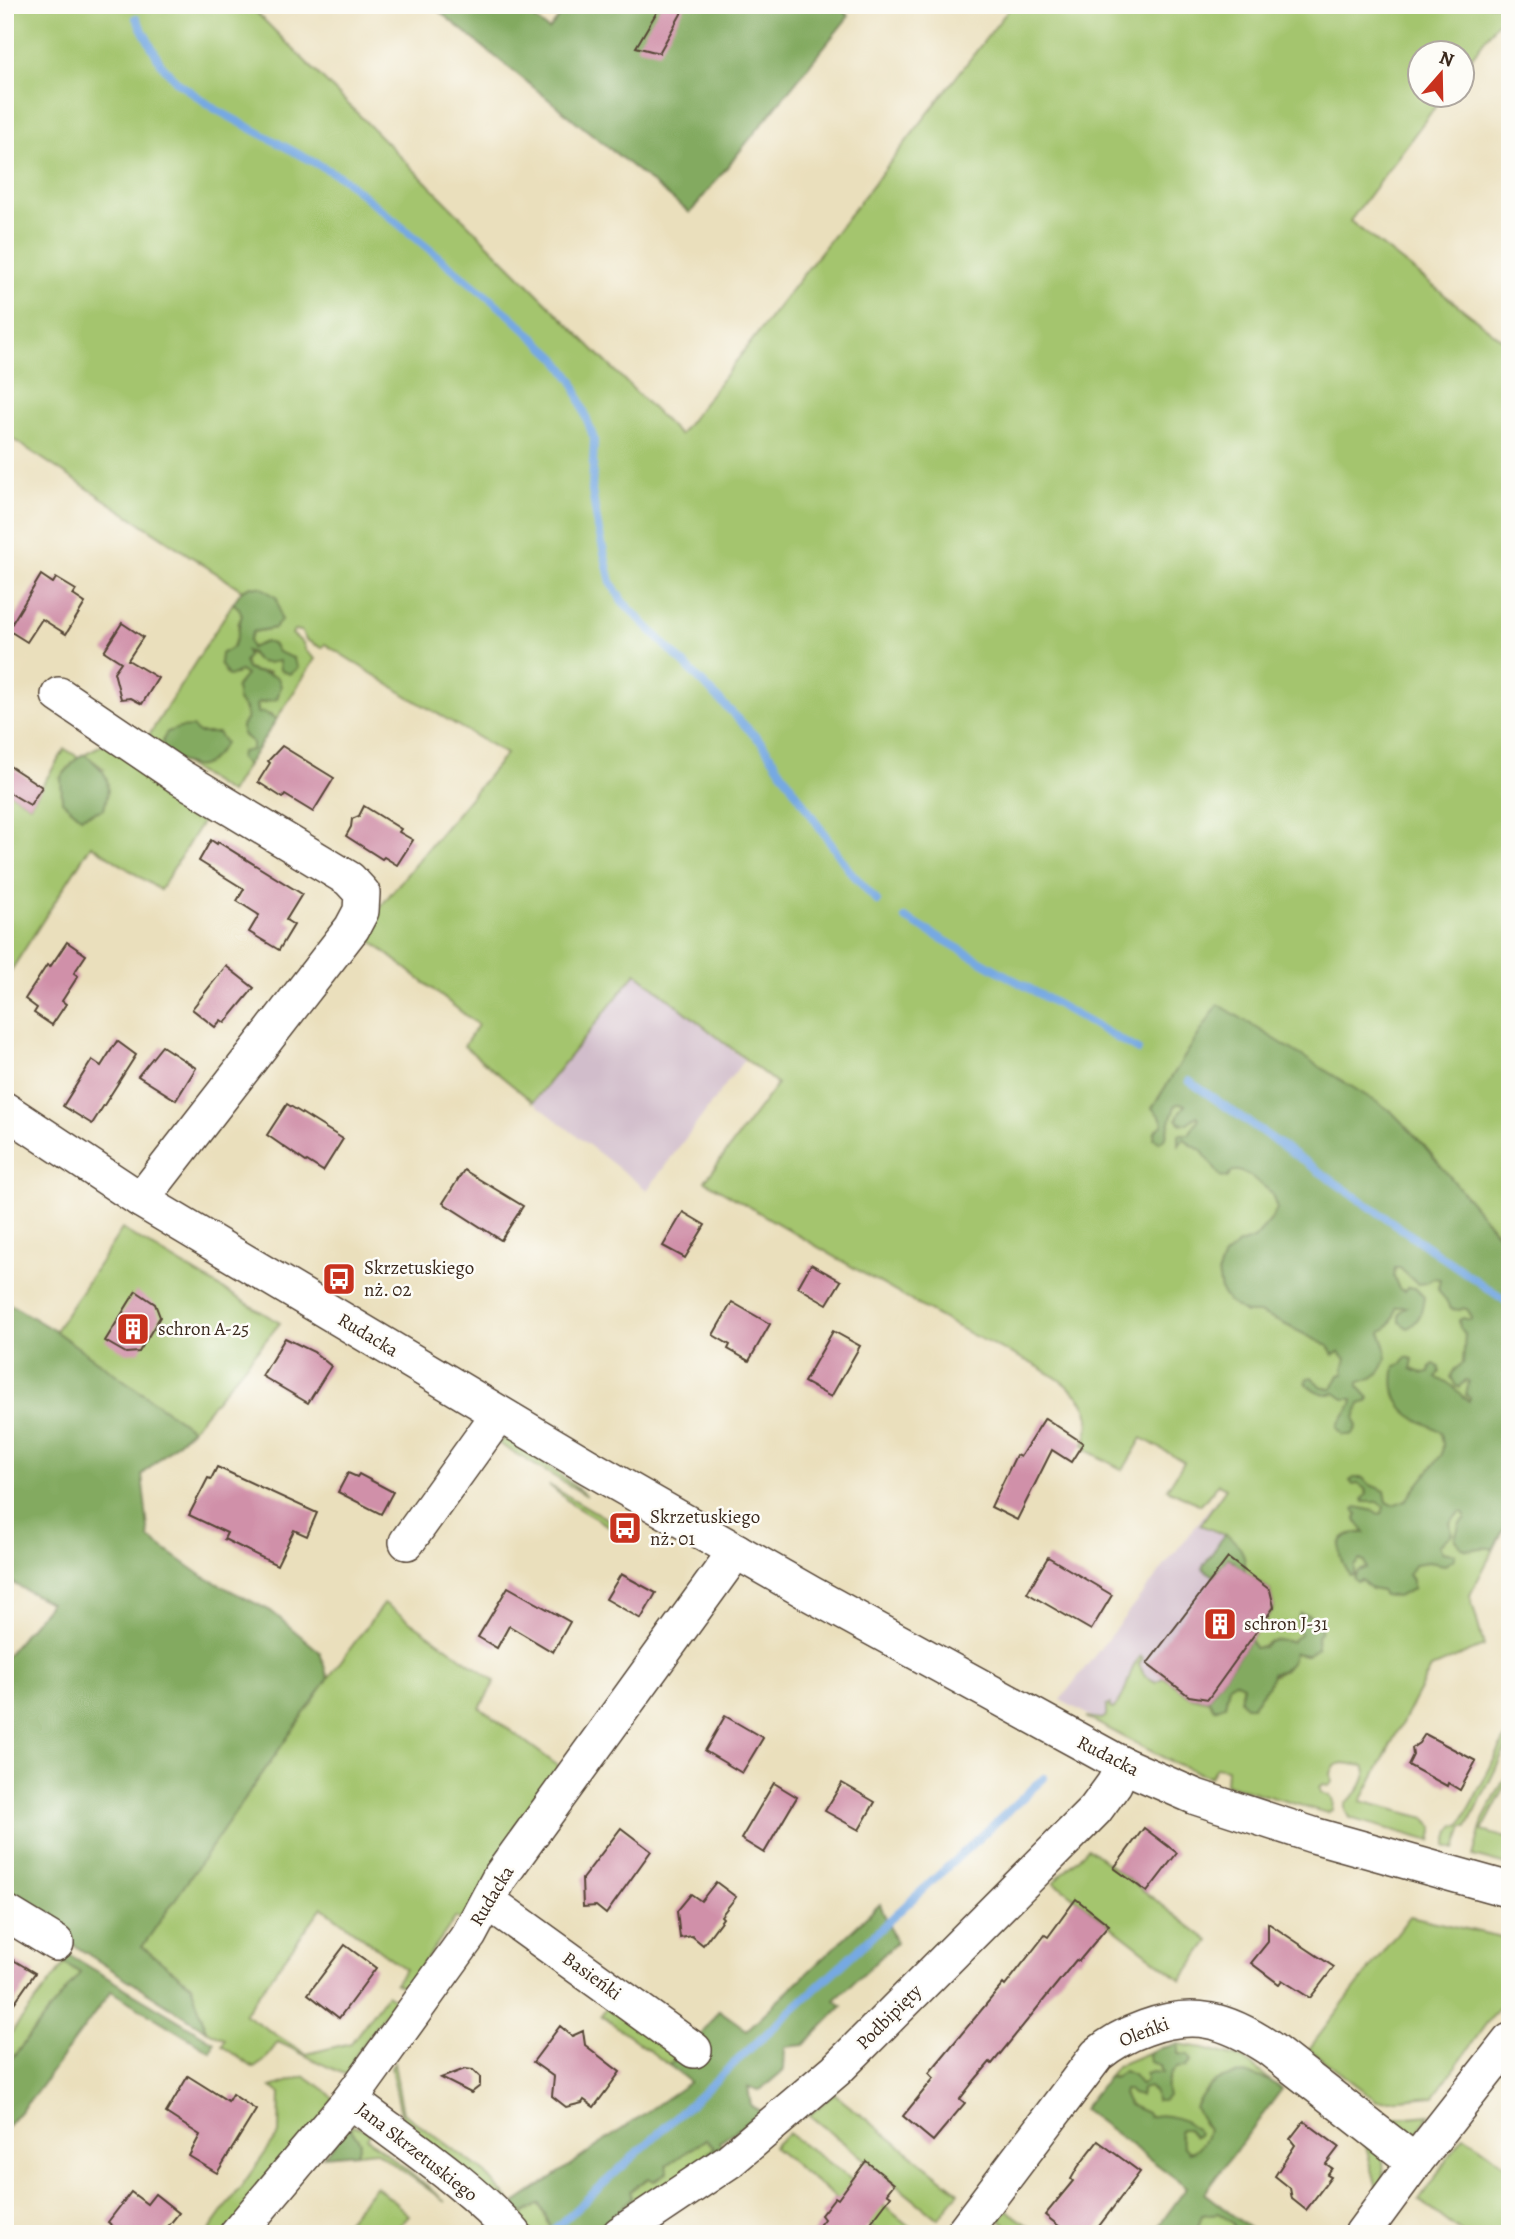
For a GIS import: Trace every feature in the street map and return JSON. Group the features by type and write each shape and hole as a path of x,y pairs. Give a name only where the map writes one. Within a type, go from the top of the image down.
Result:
{"street":[{"path":"58,695 180,776 349,879 362,894 361,911 352,928 141,1200"},
{"name":"Rudacka","path":"5,1110 141,1200 499,1414 736,1551 1124,1765 1196,1797 1354,1849 1510,1890"},
{"path":"407,1542 499,1414"},
{"name":"Rudacka","path":"237,2234 350,2100 469,1934 489,1902 500,1877 736,1551"},
{"name":"Podbipięty","path":"620,2234 729,2161 836,2070 1095,1810 1124,1765"},
{"name":"Basieńki","path":"489,1902 694,2050"},
{"path":"5,1912 56,1943"},
{"name":"Oleńki","path":"962,2234 1097,2055 1130,2034 1179,2018 1201,2018 1223,2023 1261,2042 1415,2162"},
{"path":"1362,2234 1510,2041"},
{"name":"Jana Skrzetuskiego","path":"350,2100 445,2172 494,2213 514,2234"}],"shaded area":[{"path":"636,973 744,1060 647,1190 533,1102"},
{"path":"1240,1469 1370,1558 1201,1774 1060,1700"}],"green space":[{"path":"5,5 249,5 679,435 1012,5 1510,5 1476,51 1476,38 1406,38 1406,108 1434,108 1350,221 1510,346 1510,1532 1504,1529 1470,1595 1484,1646 1431,1668 1361,1801 1425,1818 1434,1827 1431,1841 1349,1818 1345,1803 1362,1785 1367,1770 1364,1766 1344,1763 1336,1765 1331,1773 1332,1782 1319,1787 1321,1793 1330,1796 1333,1801 1332,1810 1327,1813 1226,1784 1227,1769 1216,1767 1210,1777 1172,1762 1086,1717 1102,1719 1106,1716 1106,1706 1110,1704 1113,1709 1141,1656 1143,1658 1139,1665 1145,1676 1156,1682 1164,1677 1189,1696 1225,1705 1229,1685 1234,1680 1243,1685 1241,1692 1286,1669 1293,1653 1307,1655 1301,1614 1298,1624 1301,1633 1291,1642 1276,1642 1254,1648 1250,1640 1274,1608 1270,1590 1245,1571 1245,1560 1238,1545 1200,1525 1226,1488 1218,1484 1201,1505 1167,1489 1184,1462 1142,1438 1123,1470 1086,1450 1087,1446 1084,1445 1088,1431 1088,1413 1083,1402 1066,1385 1024,1359 930,1312 705,1181 777,1084 636,973 533,1102 464,1046 478,1025 361,933 506,754 325,644 322,648 306,640 301,631 294,630 292,634 315,659 276,720 271,715 258,713 257,703 265,703 269,672 247,669 244,662 245,651 268,663 293,658 261,646 251,649 249,640 253,632 275,628 251,586 242,590 5,434"},
{"path":"431,5 518,5 549,30 569,5 836,5 849,16 690,213"},
{"path":"251,586 261,587 277,598 281,620 275,628 253,632 249,640 251,648 265,642 273,644 278,652 293,658 298,668 290,674 280,670 279,661 260,662 252,653 246,651 248,656 244,662 247,669 278,678 281,686 277,699 257,703 258,713 264,712 276,720 247,765 240,759 241,752 252,750 252,742 242,734 242,726 247,718 245,709 238,701 236,687 246,675 240,671 228,676 220,663 221,654 236,641 242,615 233,603 242,590"},
{"path":"233,603 242,616 238,624 239,634 232,648 234,675 240,671 246,675 238,701 245,709 247,719 242,726 242,734 252,742 252,750 240,759 247,765 230,793 146,740"},
{"path":"192,727 199,733 218,733 225,743 210,761 203,765 189,765 162,751 167,732"},
{"path":"106,743 157,775 150,786 177,806 190,796 210,809 160,890 91,845 5,980 5,790 30,805 65,749 78,757 61,777 104,769 84,754"},
{"path":"84,754 103,771 108,790 104,809 81,817 62,801 61,777 78,757"},
{"path":"1218,1004 1391,1111 1422,1143 1510,1249 1510,1532 1504,1529 1493,1549 1467,1550 1459,1545 1455,1538 1460,1523 1465,1518 1464,1513 1460,1512 1450,1522 1452,1534 1439,1545 1442,1552 1455,1554 1454,1559 1445,1565 1428,1562 1415,1564 1408,1575 1413,1580 1413,1589 1397,1597 1384,1595 1361,1580 1356,1582 1353,1578 1358,1571 1366,1568 1364,1562 1360,1560 1354,1566 1354,1574 1350,1575 1342,1560 1342,1540 1355,1533 1365,1533 1355,1520 1357,1515 1354,1509 1357,1507 1379,1514 1384,1507 1378,1502 1364,1502 1367,1494 1365,1489 1358,1484 1353,1485 1350,1481 1363,1478 1368,1484 1385,1491 1387,1502 1393,1505 1406,1500 1442,1454 1441,1432 1419,1421 1399,1403 1393,1382 1395,1366 1402,1364 1407,1357 1413,1359 1411,1369 1424,1374 1430,1373 1434,1364 1439,1367 1440,1372 1436,1377 1451,1385 1469,1401 1470,1398 1466,1395 1469,1382 1466,1381 1460,1387 1456,1386 1451,1377 1454,1370 1463,1363 1465,1334 1459,1320 1472,1318 1464,1308 1451,1309 1438,1289 1440,1279 1433,1278 1426,1283 1417,1284 1400,1268 1395,1268 1394,1277 1399,1289 1405,1291 1408,1287 1415,1288 1424,1297 1421,1311 1416,1322 1408,1328 1399,1322 1399,1313 1406,1307 1396,1307 1392,1321 1381,1332 1386,1349 1384,1363 1377,1375 1358,1383 1369,1398 1367,1402 1360,1404 1355,1418 1357,1427 1352,1435 1343,1435 1337,1427 1353,1399 1344,1399 1335,1393 1319,1392 1306,1383 1307,1378 1312,1377 1320,1386 1332,1389 1339,1375 1344,1374 1346,1359 1339,1352 1333,1355 1328,1346 1280,1322 1259,1313 1245,1313 1229,1302 1221,1291 1218,1272 1224,1256 1239,1244 1254,1239 1270,1221 1277,1209 1271,1192 1239,1171 1233,1171 1227,1178 1220,1176 1201,1150 1184,1138 1179,1145 1179,1134 1189,1134 1199,1118 1197,1116 1181,1124 1177,1119 1185,1105 1181,1103 1175,1105 1166,1137 1159,1142 1154,1138 1155,1132 1163,1124 1152,1108"},
{"path":"122,1229 280,1323 192,1429 55,1331"},
{"path":"5,1301 55,1331 192,1429 142,1475 149,1538 204,1577 271,1611 320,1652 328,1679 142,1947 191,1985 206,2030 5,1901 5,1657 50,1603 5,1579"},
{"path":"508,1437 519,1442 587,1496 496,1442"},
{"path":"549,1485 614,1523 612,1528 574,1506"},
{"path":"1225,1534 1241,1549 1245,1571 1228,1558 1214,1576 1202,1568"},
{"path":"384,1603 495,1681 480,1708 565,1771 463,1921 456,1917 406,1988 395,1983 405,1969 322,1907 244,2014 306,2054 351,2043 387,1994 395,1999 352,2061 358,2068 351,2076 278,2042 264,2061 254,2068 222,2046 225,2039 206,2030 191,1985 142,1947 295,1723"},
{"path":"1300,1614 1320,1622 1317,1648 1307,1655 1294,1653 1287,1667 1272,1674 1269,1685 1252,1706 1245,1706 1240,1700 1243,1685 1234,1681 1229,1685 1225,1705 1214,1709 1208,1699 1250,1640 1254,1648 1263,1647 1272,1641 1291,1642 1301,1633 1298,1624"},
{"path":"1510,1729 1510,1740 1467,1827 1463,1827 1456,1849 1446,1846 1450,1831 1455,1825 1460,1826"},
{"path":"1510,1768 1510,1778 1482,1831 1510,1839 1510,1866 1473,1856 1483,1820"},
{"path":"1088,1848 1209,1941 1181,1980 1054,1882"},
{"path":"880,1904 896,1943 835,2000 842,2006 804,2045 785,2047 784,2070 759,2091 748,2087 751,2106 762,2112 719,2143 726,2152 700,2161 714,2148 706,2139 667,2165 668,2172 654,2181 649,2178 630,2191 632,2198 592,2234 554,2234 540,2204 522,2214 514,2204 690,2082 669,2065 696,2042 719,2010 747,2030"},
{"path":"1410,1916 1510,1939 1510,1991 1434,2096 1377,2101 1309,2049"},
{"path":"60,1949 214,2042 211,2052 111,1991 36,2093 5,2129 5,2067 80,1973 52,1954"},
{"path":"65,1963 80,1973 5,2067 5,2041"},
{"path":"610,2003 680,2056 669,2065 601,2015"},
{"path":"1178,2044 1244,2059 1270,2080 1249,2075 1202,2122 1208,2130 1206,2138 1200,2146 1189,2152 1184,2147 1178,2131 1187,2129 1194,2136 1194,2128 1149,2118 1147,2113 1129,2105 1123,2095 1124,2090 1149,2087 1155,2092 1166,2090 1177,2057"},
{"path":"1178,2044 1178,2054 1188,2055 1191,2061 1186,2067 1176,2068 1171,2074 1167,2084 1168,2096 1162,2101 1156,2101 1155,2092 1149,2087 1142,2089 1140,2096 1128,2090 1124,2090 1123,2095 1129,2105 1147,2113 1149,2117 1169,2116 1183,2120 1194,2128 1199,2133 1197,2136 1187,2129 1179,2131 1184,2147 1189,2152 1204,2141 1208,2130 1195,2108 1202,2095 1221,2079 1245,2074 1270,2081 1282,2089 1204,2193 1257,2234 1235,2234 1233,2223 1218,2213 1202,2215 1196,2234 1153,2234 1187,2187 1083,2109 1108,2077 1114,2078 1124,2071 1133,2075 1141,2085 1146,2081 1145,2074 1162,2073 1160,2065 1150,2062 1149,2054 1157,2049"},
{"path":"1157,2049 1149,2054 1160,2065 1162,2074 1152,2072 1141,2085 1133,2075 1108,2077 1116,2066"},
{"path":"394,2063 403,2113 482,2170 522,2214 539,2204 554,2234 529,2234 402,2119 391,2068"},
{"path":"305,2076 335,2100 227,2234 207,2234 279,2134 280,2093 271,2087"},
{"path":"834,2094 959,2192 938,2219 809,2115"},
{"path":"1430,2115 1416,2133 1402,2134 1386,2119"},
{"path":"354,2125 371,2132 367,2138 446,2202 375,2151 357,2153 360,2142 350,2127"},
{"path":"350,2127 360,2142 357,2153 323,2156"},
{"path":"788,2133 919,2234 880,2234 773,2147"},
{"path":"1464,2135 1510,2168 1510,2234 1464,2234 1419,2200"},
{"path":"707,2139 714,2148 700,2161 603,2234 592,2234 631,2198 629,2191 650,2178 654,2181 668,2172 667,2165"},
{"path":"1364,2139 1383,2159 1384,2183 1378,2192"},
{"path":"376,2186 409,2215 392,2234 335,2234"},
{"path":"1007,2210 1039,2234 1018,2234 999,2220"},
{"path":"1218,2213 1234,2223 1235,2234 1196,2234 1202,2215"}],"building":[{"path":"661,5 686,5 659,53 636,47"},
{"path":"41,575 53,583 56,578 76,590 73,595 85,603 66,634 42,619 27,642 8,630"},
{"path":"122,623 143,637 128,660 158,678 142,704 131,698 121,699 114,672 121,662 104,651"},
{"path":"282,746 334,778 313,812 258,782 270,763 268,761"},
{"path":"5,763 42,787 30,805 5,790"},
{"path":"364,806 401,829 399,832 413,840 397,865 384,857 382,859 346,836 352,819 359,816"},
{"path":"211,840 302,894 286,920 294,925 279,950 249,932 259,915 237,901 244,889 199,861"},
{"path":"67,942 86,955 74,973 78,976 62,1001 66,1004 52,1025 34,1013 37,1008 25,999 47,965 50,967"},
{"path":"226,966 254,988 225,1023 221,1020 215,1027 192,1009"},
{"path":"117,1041 136,1055 92,1124 63,1106 92,1060 101,1066"},
{"path":"162,1046 196,1068 176,1100 138,1076"},
{"path":"287,1104 343,1139 323,1171 267,1135"},
{"path":"464,1170 523,1206 501,1240 443,1203"},
{"path":"683,1212 705,1225 685,1258 663,1246"},
{"path":"811,1264 841,1281 827,1304 798,1287"},
{"name":"schron A-25","path":"136,1291 155,1304 160,1317 139,1352 126,1353 105,1341"},
{"path":"732,1302 770,1324 749,1361 728,1349 730,1345 713,1335"},
{"path":"833,1331 860,1346 831,1397 804,1382"},
{"path":"285,1338 314,1352 331,1366 308,1403 262,1376"},
{"path":"1045,1418 1083,1443 1071,1462 1052,1450 1017,1520 991,1507 1016,1455 1020,1457"},
{"path":"217,1467 317,1513 307,1536 294,1530 277,1565 224,1539 227,1533 189,1515 208,1478 211,1479"},
{"path":"348,1473 357,1477 359,1474 393,1492 381,1514 338,1492"},
{"path":"1048,1557 1112,1595 1091,1630 1027,1593"},
{"name":"schron J-31","path":"1228,1558 1270,1590 1274,1607 1208,1699 1189,1696 1147,1664"},
{"path":"621,1574 656,1593 641,1619 606,1599"},
{"path":"508,1587 570,1622 553,1652 509,1626 497,1648 478,1637"},
{"path":"725,1716 763,1738 742,1773 705,1751"},
{"path":"1425,1734 1476,1761 1460,1790 1408,1765 1413,1755 1412,1748"},
{"path":"774,1783 797,1797 764,1853 741,1839"},
{"path":"842,1783 875,1802 859,1830 825,1811"},
{"path":"621,1828 651,1851 606,1914 596,1906 583,1907 582,1879"},
{"path":"1144,1828 1177,1853 1147,1892 1114,1868"},
{"path":"716,1882 736,1897 721,1916 723,1918 703,1945 692,1936 680,1938 677,1911 691,1894 701,1901"},
{"path":"1076,1899 1109,1925 1079,1961 1076,1960 992,2064 990,2062 974,2081 960,2099 965,2103 933,2141 903,2116 934,2078 929,2073 1003,1984 1005,1986 1045,1935 1048,1937"},
{"path":"1268,1923 1334,1967 1310,1998 1282,1980 1279,1984 1251,1963 1268,1942"},
{"path":"345,1945 376,1968 339,2018 308,1994"},
{"path":"5,1955 35,1973 5,2016"},
{"path":"560,2026 572,2036 583,2031 585,2045 620,2072 594,2107 584,2100 566,2107 552,2096 554,2077 533,2062"},
{"path":"465,2069 473,2070 480,2077 480,2086 471,2093 441,2078"},
{"path":"188,2076 228,2101 232,2094 256,2110 217,2173 189,2156 200,2135 166,2113"},
{"path":"1304,2121 1339,2147 1326,2164 1332,2168 1327,2175 1331,2177 1306,2210 1292,2199 1290,2188 1275,2176 1295,2145 1290,2139"},
{"path":"1098,2141 1140,2172 1093,2234 1069,2234 1045,2215 1073,2181 1071,2179 1078,2167"},
{"path":"866,2161 894,2184 887,2193 891,2196 862,2234 812,2234 824,2219 821,2215 835,2197 838,2199"},
{"path":"131,2192 147,2204 155,2194 179,2213 162,2234 122,2234 108,2222"}],"waterway":[{"path":"136,18 161,64 177,82 215,109 341,177 511,316 556,358 573,381 594,439 592,491 598,527 611,582 622,601 762,743 849,870 877,901"},
{"path":"905,918 1138,1050"},
{"path":"1189,1081 1510,1304"},
{"path":"549,2234 1044,1778"}],"place":[{"name":"Skrzetuskiego nż. 02","path":"339,1279"},
{"name":"schron A-25","path":"133,1329"},
{"name":"Skrzetuskiego nż. 01","path":"625,1528"},
{"name":"schron J-31","path":"1220,1624"}]}
